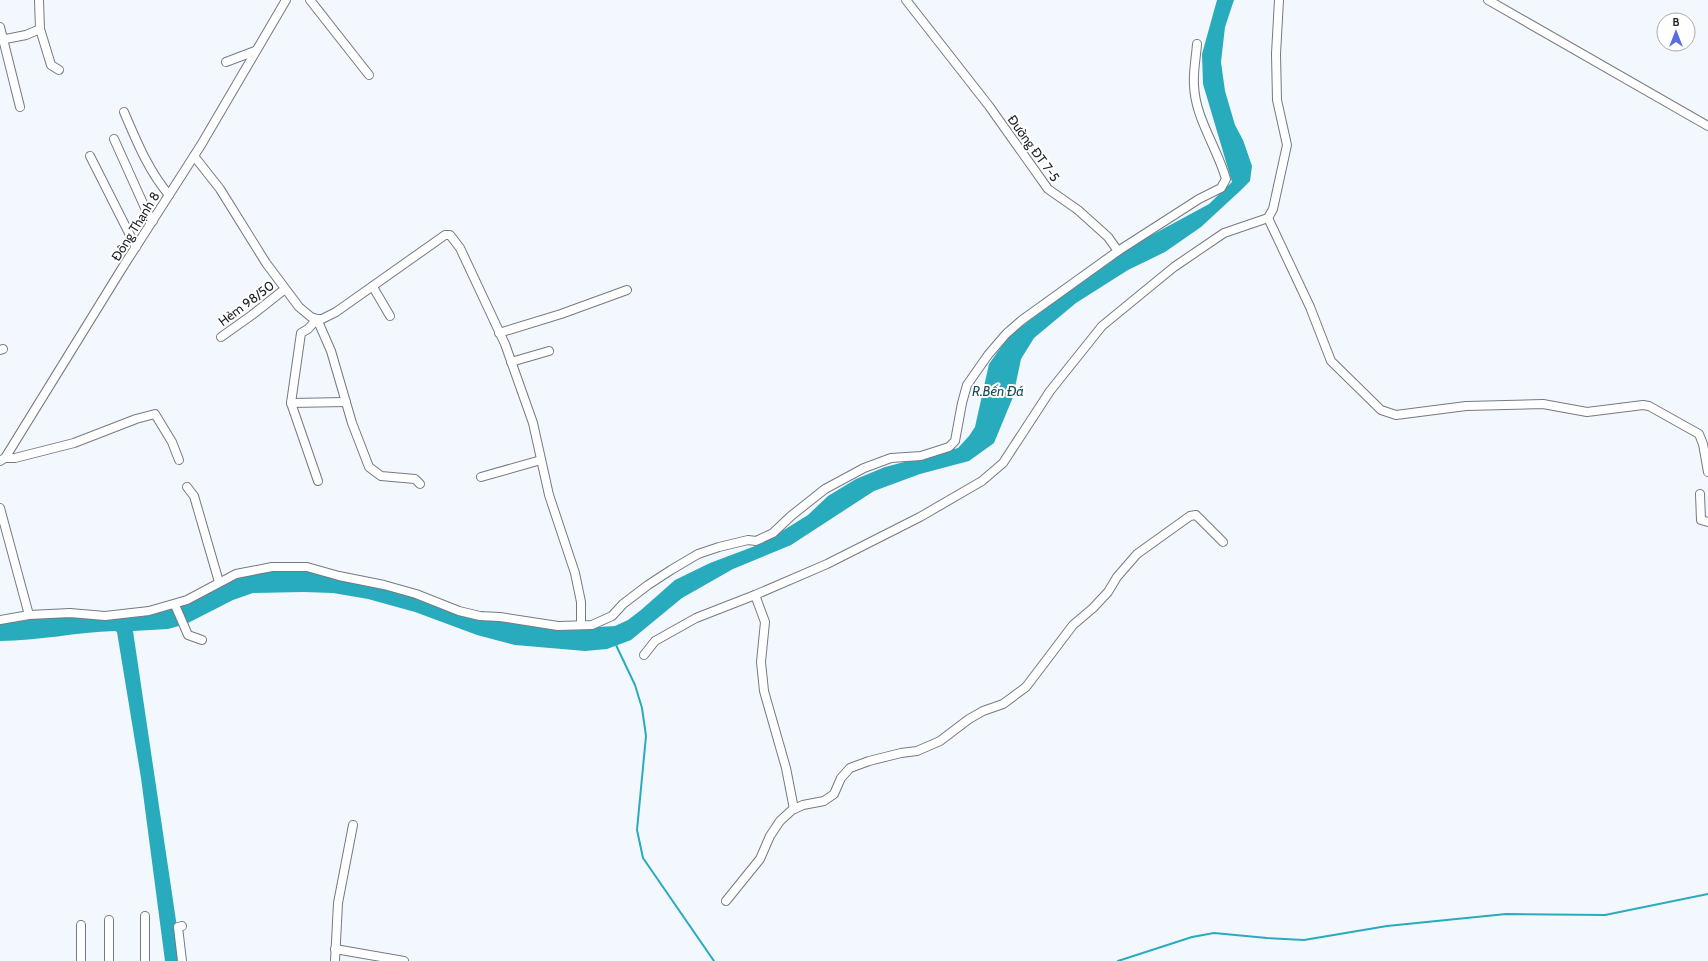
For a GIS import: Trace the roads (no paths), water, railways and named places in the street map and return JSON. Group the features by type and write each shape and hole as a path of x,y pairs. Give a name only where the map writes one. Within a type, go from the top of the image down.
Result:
{"street":[{"path":"39,0 40,29 51,65 59,70"},
{"name":"Đông Thạnh 8","path":"3,459 194,156 286,0"},
{"path":"310,0 368,76"},
{"name":"Đường ĐT 7-5","path":"906,0 989,106 1048,189 1083,214 1108,237 1118,251"},
{"path":"644,655 655,641 689,622 827,564 920,517 982,481 1003,463 1050,391 1102,326 1174,267 1224,233 1268,218 1273,209 1287,145 1277,100 1276,54 1279,0"},
{"path":"1488,0 1708,126"},
{"path":"0,27 1,39 20,107"},
{"path":"1,39 26,35 40,29"},
{"path":"0,620 29,615 70,614 105,616 149,611 175,605 187,600 236,574 272,566 307,567 416,594 459,611 480,616 500,617 558,626 592,626 612,616 648,585 698,554 719,546 748,540 756,541 773,533 791,516 825,490 864,468 890,458 921,456 949,446 955,441 967,385 1006,334 1022,320 1118,251 1199,199 1221,188 1226,179 1207,133 1194,85 1197,44"},
{"path":"226,62 255,51"},
{"path":"124,112 142,155 158,182 169,195"},
{"path":"114,139 152,221"},
{"path":"90,156 136,247"},
{"path":"194,156 220,189 266,263 299,308 311,317 317,319 322,319 336,312 445,235 450,235 460,248 499,333 533,423 549,495 576,573 580,602 581,626"},
{"path":"1268,218 1310,307 1331,361 1381,410 1396,415 1466,406 1542,404 1587,412 1643,405 1649,406 1699,434 1703,444 1708,472"},
{"path":"373,287 390,316"},
{"name":"Hẻm 98/50","path":"222,337 252,316 285,289"},
{"path":"499,333 561,314 627,290"},
{"path":"317,319 331,351 352,423 369,467 381,476 415,479 420,484"},
{"path":"317,319 308,329 301,333 291,403 318,481"},
{"path":"511,362 550,351"},
{"path":"291,403 346,402"},
{"path":"3,459 15,458 74,444 136,419 155,414 172,442 179,460"},
{"path":"481,476 541,460"},
{"path":"187,487 194,496 219,582"},
{"path":"1700,494 1701,520 1708,522"},
{"path":"0,508 29,615"},
{"path":"726,901 760,859 770,836 780,821 794,809 803,805 824,801 834,794 840,778 850,768 869,761 901,753 917,751 940,741 969,719 983,711 1003,704 1026,686 1073,625 1093,608 1108,592 1117,577 1137,554 1190,516 1196,515 1223,542"},
{"path":"756,595 765,622 761,662 764,691 786,768 794,809"},
{"path":"175,605 188,635 202,640"},
{"path":"335,961 338,903 353,826"},
{"path":"145,916 145,961"},
{"path":"109,920 109,961"},
{"path":"81,925 81,961"},
{"path":"182,926 178,928 182,961"},
{"path":"335,949 404,961"}],"water":[{"name":"R.Bến Đá","path":"1217,0 1234,0 1225,27 1221,62 1225,91 1235,125 1243,140 1252,166 1250,181 1201,227 1165,252 1128,270 1076,303 1034,338 1021,359 1013,397 994,443 969,461 920,474 874,491 791,545 733,569 682,598 631,640 607,649 585,651 515,645 477,635 415,612 368,599 333,593 253,593 233,600 186,624 168,629 133,631 182,961 165,961 141,778 117,632 101,632 29,640 0,641 0,620 160,611 221,583 253,571 312,569 486,615 581,628 615,626 628,620 675,580 710,563 763,543 808,515 828,496 856,479 885,467 958,448 975,427 989,364 1009,336 1091,274 1137,243 1209,204 1232,182 1203,84 1202,54"}],"waterway":[{"path":"615,643 635,685 642,708 646,736 637,830 643,858 714,961"},
{"path":"1118,961 1192,937 1214,933 1304,940 1387,926 1506,914 1605,915 1708,894"}]}
